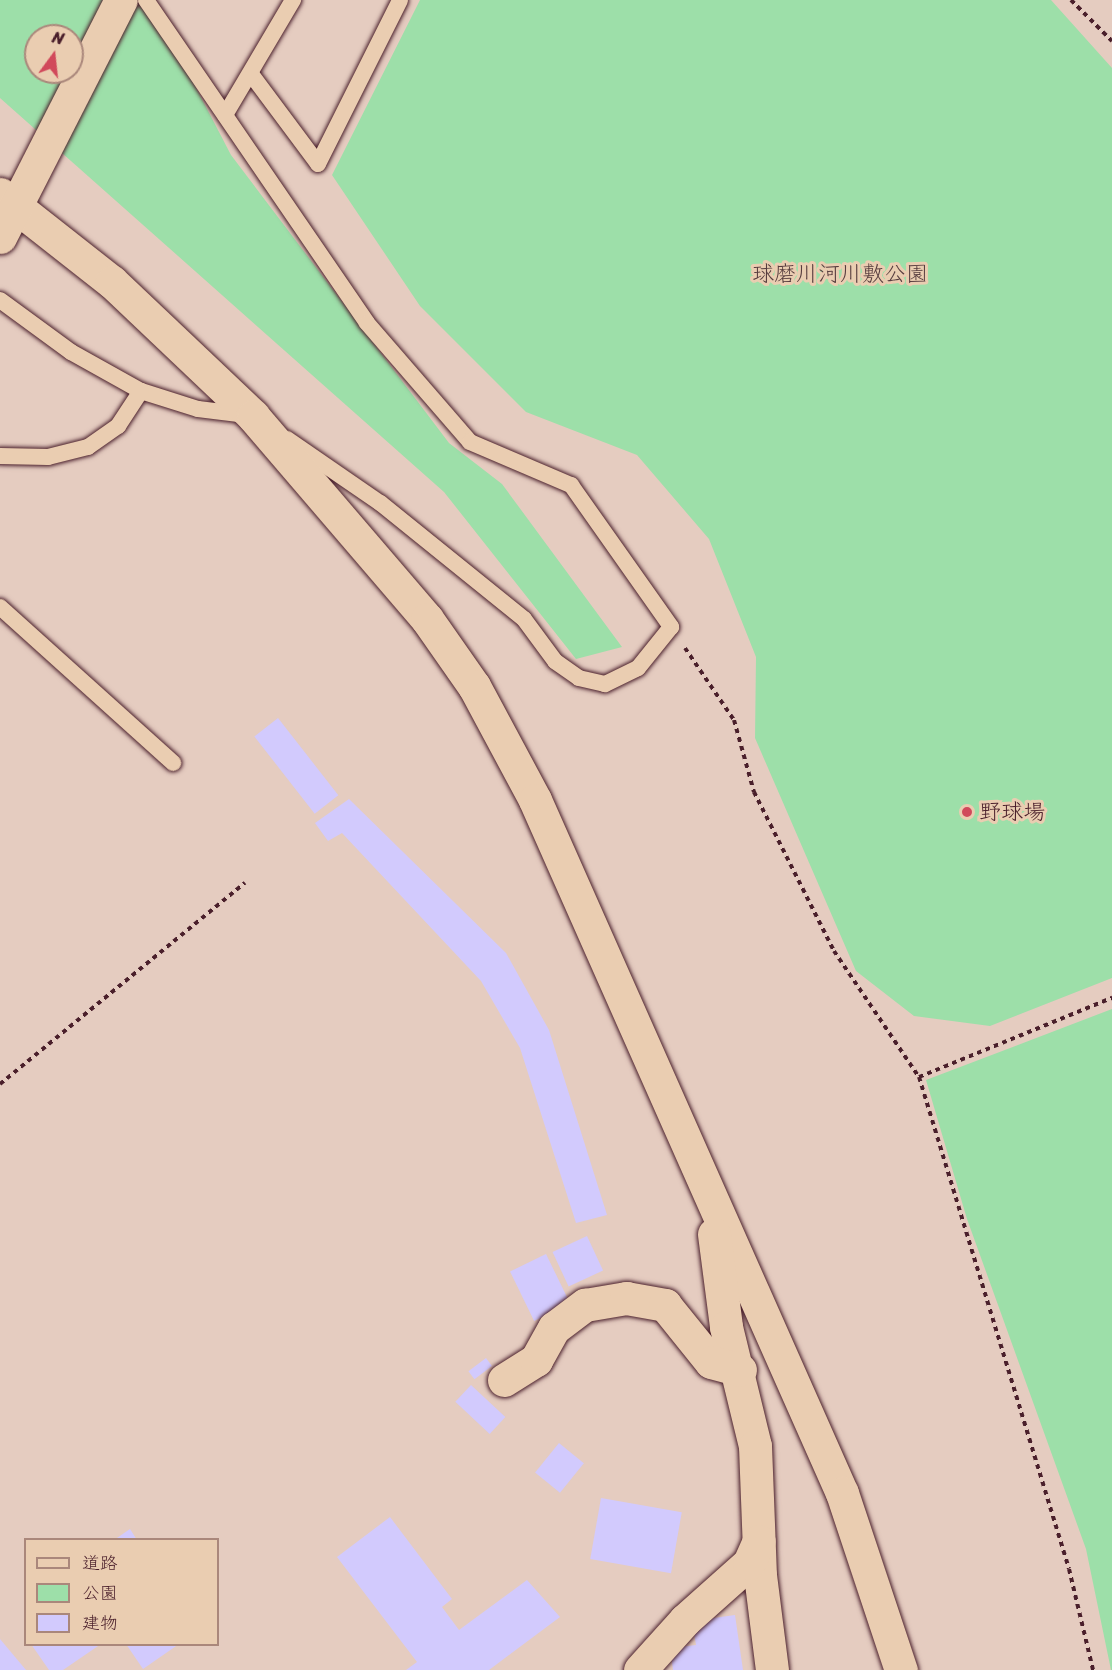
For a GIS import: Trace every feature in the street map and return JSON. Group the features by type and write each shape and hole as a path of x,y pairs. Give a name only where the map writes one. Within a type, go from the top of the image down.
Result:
{"main road":[{"path":"0,237 7,201 31,178 121,0"},
{"path":"7,201 112,282 253,416 427,618 474,686 535,800 842,1493 901,1670"},
{"path":"711,1201 726,1327 740,1370 756,1458 759,1541 772,1670"},
{"path":"504,1380 536,1360 554,1328 585,1305 626,1298 664,1305 711,1362 740,1370"},
{"path":"640,1670 685,1620 749,1563 759,1541"}],"lane":[{"path":"0,300 71,352 141,391 198,409 253,416 398,518 524,619 555,661 579,678 605,684 638,668 671,627 572,485 470,442 367,323 147,0"},
{"path":"225,115 293,0"},
{"path":"251,74 318,164 400,0"},
{"path":"0,456 48,457 88,447 118,426 141,391"},
{"path":"0,607 173,762"}],"path":[{"path":"1071,0 1112,41"},
{"path":"671,627 734,720 754,792 834,951 919,1077 1069,1569 1093,1670"},
{"path":"0,1084 245,883"},
{"path":"919,1077 1112,998"}],"green space":[{"path":"0,0 143,0 157,13 231,155 449,443 502,484 622,647 576,659 444,492 0,98"},
{"name":"球磨川河川敷公園","path":"420,0 1051,0 1112,68 1112,978 990,1026 914,1016 856,971 755,738 756,657 709,539 637,455 526,412 420,306 332,175"},
{"path":"1112,1009 1111,1670 1086,1549 967,1219 926,1080"}],"building":[{"path":"278,718 338,795 315,814 254,736"},
{"path":"349,799 506,953 549,1030 607,1215 576,1223 520,1048 481,981 342,833 328,841 315,823"},
{"path":"587,1236 603,1270 569,1286 553,1252"},
{"path":"546,1254 570,1303 534,1321 510,1272"},
{"path":"486,1358 492,1366 474,1379 468,1371"},
{"path":"471,1385 505,1417 490,1434 455,1402"},
{"path":"559,1443 584,1463 560,1493 535,1473"},
{"path":"601,1498 682,1512 671,1573 590,1559"},
{"path":"390,1517 452,1599 442,1607 459,1630 527,1580 560,1617 489,1670 406,1670 417,1662 337,1557"},
{"path":"130,1529 136,1538 117,1538"},
{"path":"735,1615 743,1670 673,1670 670,1648 696,1645 692,1621"},
{"path":"0,1639 26,1670 0,1670"},
{"path":"32,1646 98,1646 63,1670 49,1670"},
{"path":"127,1646 176,1646 143,1669"}],"place":[{"name":"野球場","path":"967,812"}]}
